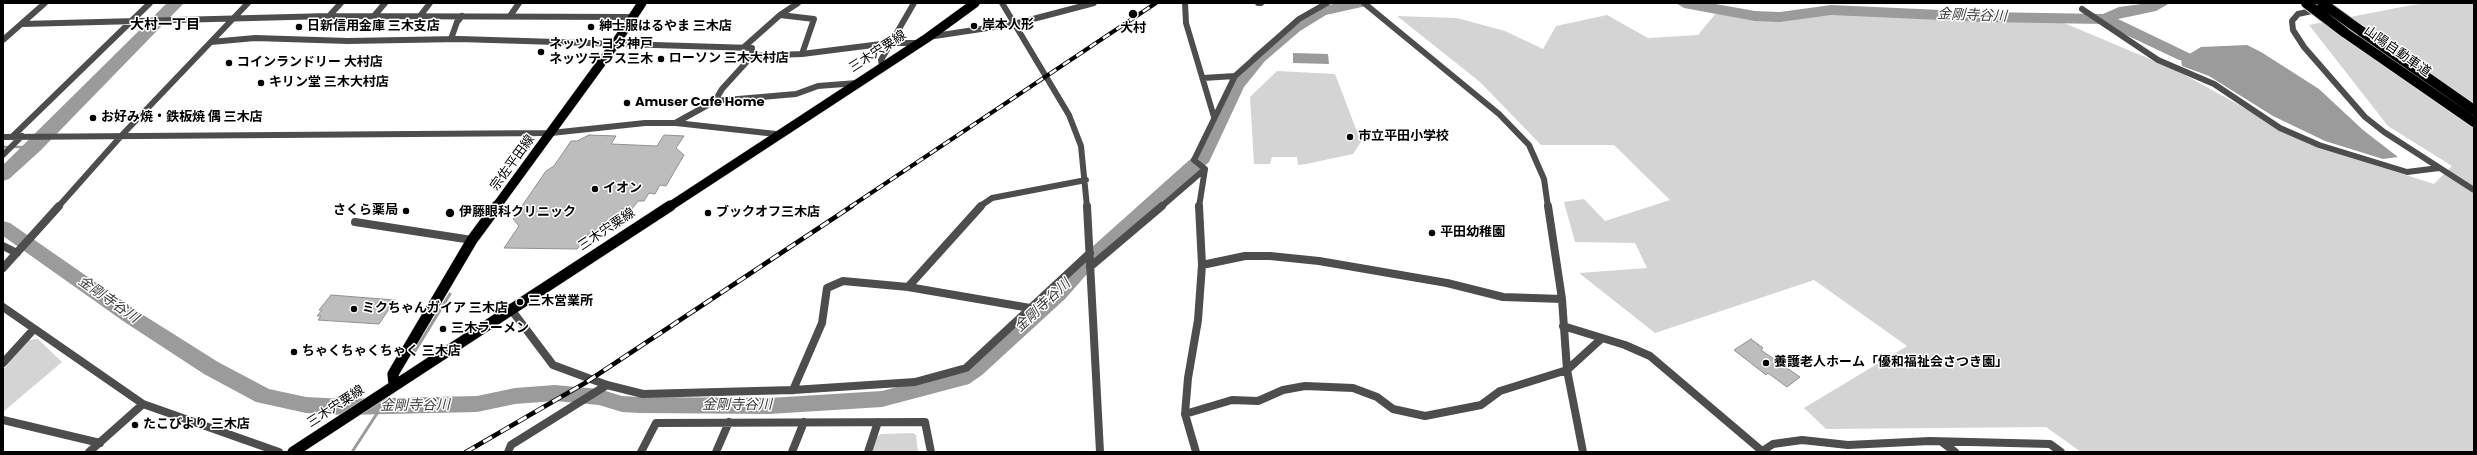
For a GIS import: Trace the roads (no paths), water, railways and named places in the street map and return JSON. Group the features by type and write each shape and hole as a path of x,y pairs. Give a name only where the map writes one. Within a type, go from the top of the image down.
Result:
{"highway":[{"name":"山陽自動車道","path":"2306,3 2344,32 2474,122"},
{"name":"山陽自動車道","path":"2322,3 2474,110"}],"main road":[{"name":"宗佐平田線","path":"391,388 393,374 472,240 615,44 642,3"},
{"name":"三木宍粟線","path":"293,452 776,134 927,38 975,3"}],"street":[{"path":"3,40 45,3"},
{"path":"13,136 150,3"},
{"path":"3,268 122,135 248,3"},
{"path":"329,16 341,3"},
{"path":"374,16 385,3"},
{"path":"420,16 430,3"},
{"path":"510,16 519,3"},
{"path":"744,47 780,15 798,3"},
{"path":"882,66 880,60 914,3"},
{"path":"1002,3 1069,115 1081,146 1086,180 1095,331 1100,452"},
{"path":"927,38 1014,24 1094,3"},
{"path":"1185,3 1186,23 1214,117"},
{"path":"1205,169 1194,160 1235,76 1299,19 1327,3"},
{"path":"1364,3 1499,114 1529,145 1544,179 1562,300 1567,370 1582,452"},
{"path":"2326,3 2324,8 2298,14 2292,21 2293,30 2304,47 2365,117 2384,132 2474,190"},
{"path":"2082,9 2158,60 2214,84 2280,128 2319,145 2407,172 2439,168"},
{"path":"780,15 814,19 802,54"},
{"path":"22,24 329,16 632,17"},
{"path":"451,39 457,22 462,16"},
{"path":"211,42 255,38 348,41 451,39 752,48 752,56 745,66 722,89 715,101"},
{"path":"752,56 802,54 889,43 918,43"},
{"path":"1203,78 1235,76"},
{"path":"676,123 715,101 796,94 818,86 857,83"},
{"path":"3,137 63,135 551,133 676,123 776,134"},
{"path":"3,155 22,136"},
{"path":"1196,452 1185,414 1188,378 1198,320 1202,265 1199,206 1205,169"},
{"path":"1090,267 1205,169"},
{"path":"908,287 980,206 992,198 1086,180"},
{"path":"355,222 472,240"},
{"path":"3,246 17,253"},
{"path":"510,308 553,365 607,385 643,394 793,390 916,382 966,368 1081,259 1090,253"},
{"path":"1202,265 1245,256 1270,256 1319,261 1447,283 1503,297 1562,300"},
{"path":"793,390 822,323 827,288 843,280 908,287 1030,308"},
{"path":"3,307 33,330 144,404 279,452"},
{"path":"1563,326 1600,339 1625,345 1650,356 1761,452 1773,444 1802,440 1851,449 1942,442 2050,444 2061,452"},
{"path":"3,363 33,330"},
{"path":"1185,414 1232,400 1258,401 1283,390 1305,386 1354,388 1377,397 1392,409 1425,416 1481,405 1500,391 1567,370 1600,339"},
{"path":"508,452 511,445 563,414 607,385"},
{"path":"89,452 144,404"},
{"path":"3,420 100,443"},
{"path":"716,452 729,422"},
{"path":"792,452 804,422"},
{"path":"868,452 878,422"},
{"path":"641,452 656,423 925,422 931,452"},
{"path":"1942,442 1955,452"}],"waterway":[{"name":"金剛寺谷川","path":"3,175 34,147 176,3"},
{"name":"金剛寺谷川","path":"3,227 130,316 211,368 264,396 306,405 345,407 477,404 515,396 555,393 599,397 622,404 639,405 769,406 882,399 961,378 975,369 1058,294 1080,269 1203,158 1236,86 1259,58 1294,28 1321,11 1361,3"},
{"name":"金剛寺谷川","path":"1684,3 1755,16 1780,17 1831,10 1985,17 2106,19"},
{"name":"金剛寺谷川","path":"2106,19 2119,12 2150,8 2162,3"},
{"path":"2106,19 2185,57"},
{"path":"3,147 34,147"},
{"path":"415,351 450,294"},
{"path":"352,452 389,395"}],"railway":[{"path":"850,207 1156,3"},
{"path":"466,452 585,383 852,206"}],"place":[{"name":"大村","path":"1133,14"},
{"name":"岸本人形","path":"974,26"},
{"name":"日新信用金庫 三木支店","path":"299,27"},
{"name":"紳士服はるやま 三木店","path":"591,27"},
{"name":"ネッツトヨタ神戸 ネッツテラス三木","path":"541,52"},
{"name":"ローソン 三木大村店","path":"661,59"},
{"name":"コインランドリー 大村店","path":"229,63"},
{"name":"キリン堂 三木大村店","path":"261,83"},
{"name":"Amuser Cafe Home","path":"627,103"},
{"name":"お好み焼・鉄板焼 偶 三木店","path":"93,118"},
{"name":"市立平田小学校","path":"1350,137"},
{"name":"イオン","path":"595,189"},
{"name":"さくら薬局","path":"406,211"},
{"name":"伊藤眼科クリニック","path":"450,213"},
{"name":"ブックオフ三木店","path":"708,213"},
{"name":"平田幼稚園","path":"1432,233"},
{"name":"三木営業所","path":"520,302"},
{"name":"ミクちゃんガイア 三木店","path":"354,309"},
{"name":"三木ラーメン","path":"443,329"},
{"name":"ちゃくちゃくちゃく 三木店","path":"294,352"},
{"name":"養護老人ホーム「優和福祉会さつき園」","path":"1766,363"},
{"name":"たこびより 三木店","path":"135,425"}],"district":[{"name":"大村一丁目","path":"165,25"}]}
